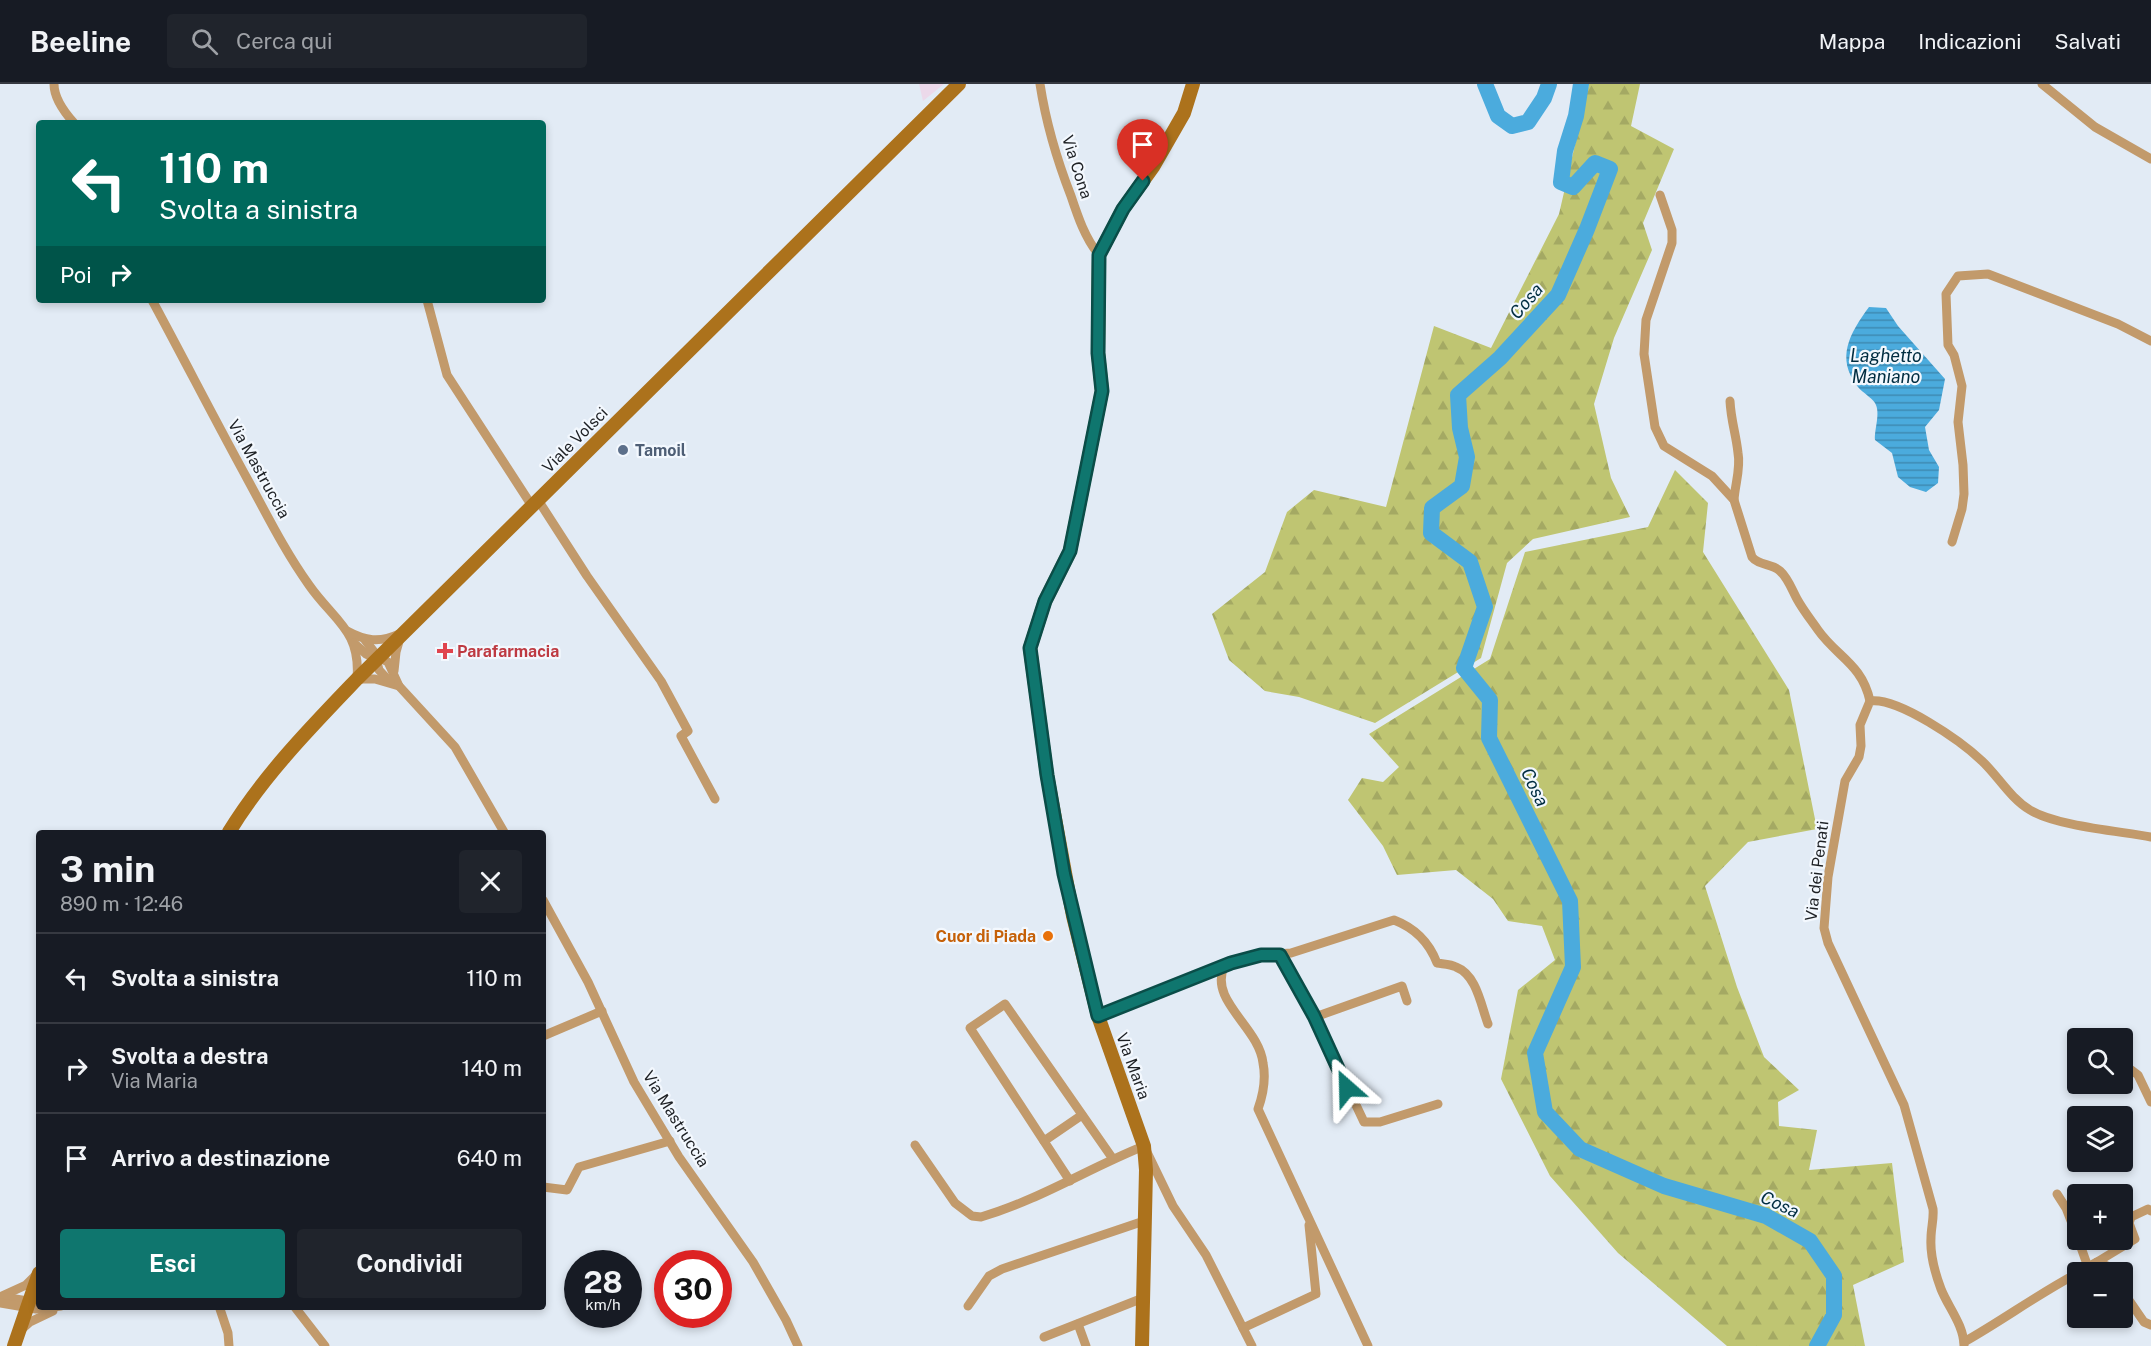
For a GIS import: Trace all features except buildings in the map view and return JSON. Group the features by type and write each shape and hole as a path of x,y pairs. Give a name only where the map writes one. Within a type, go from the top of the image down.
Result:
{"street":[{"path":"54,84 64,112 71,120"},
{"name":"Viale Volsci","path":"230,830 301,737 377,658 959,84"},
{"name":"Via Cona","path":"1040,84 1061,169 1090,244 1099,255"},
{"name":"Via Maria","path":"1142,1346 1146,1170 1144,1146 1098,1016 1064,874 1047,775 1030,648 1045,601 1070,551 1102,391 1098,353 1099,255 1123,209 1153,167 1184,113 1193,84"},
{"path":"2043,84 2095,127 2151,159"},
{"path":"1660,195 1672,231 1672,243 1646,321 1644,354 1655,426 1664,447 1712,476 1734,500 1756,562 1779,569 1784,575 1820,634 1854,667 1867,690 1869,701 1889,703 1938,728 1983,762 2014,797 2029,810 2049,818 2151,837"},
{"path":"1952,542 1962,509 1964,465 1958,422 1962,386 1954,355 1948,345 1946,294 1958,276 1988,274 2118,324 2151,342"},
{"name":"Via Mastruccia","path":"154,303 288,553 310,587 347,631 354,643"},
{"path":"428,303 447,375 661,681 688,731 681,736 715,799"},
{"path":"1730,401 1731,422 1739,466 1734,500"},
{"path":"347,631 365,640 385,639 402,633"},
{"path":"395,681 396,652 402,633"},
{"path":"365,640 377,658"},
{"path":"354,643 357,655 357,679 395,681"},
{"path":"354,643 366,654 388,662 395,681 455,747 503,830"},
{"name":"Via dei Penati","path":"1869,701 1860,725 1859,757 1845,781 1828,878 1824,928 1828,943 1904,1105 1933,1209 1931,1236 1935,1269 1941,1290 1951,1306 1964,1344"},
{"name":"Via Mastruccia","path":"546,905 588,982 634,1082 670,1141 753,1262 798,1346"},
{"path":"1098,1016 1224,967 1261,955 1280,955 1394,920 1411,927 1431,948 1437,963 1457,967 1467,975 1476,988 1488,1024"},
{"path":"1280,955 1315,1017 1364,1122 1380,1122 1438,1104"},
{"path":"1224,967 1220,976 1221,988 1227,1002 1250,1030 1263,1062 1262,1097 1258,1109 1368,1346"},
{"path":"1315,1017 1402,986 1407,1001"},
{"path":"1070,1181 970,1028 1005,1004 1113,1159"},
{"path":"546,1035 602,1011"},
{"path":"2133,1071 2138,1075 2151,1102"},
{"path":"1044,1141 1082,1115"},
{"path":"546,1187 567,1190 579,1167 670,1141"},
{"path":"915,1145 955,1203 972,1216 981,1217 1070,1181 1144,1146 1173,1206 1206,1256 1252,1346"},
{"path":"2057,1194 2067,1211"},
{"path":"2098,1262 2135,1239 2129,1223 2131,1217 2148,1209 2151,1211"},
{"path":"1243,1328 1316,1294 1308,1216"},
{"path":"968,1306 989,1276 1002,1269 1144,1221"},
{"path":"0,1297 26,1285 36,1275"},
{"path":"1964,1344 2067,1278"},
{"path":"14,1346 32,1304 36,1286"},
{"path":"0,1297 32,1304"},
{"path":"1044,1337 1143,1298"},
{"path":"0,1303 32,1304"},
{"path":"10,1305 18,1316 19,1331"},
{"path":"2133,1306 2144,1322 2151,1325"},
{"path":"19,1331 41,1315 53,1310"},
{"path":"220,1310 228,1333 229,1346"},
{"path":"297,1310 325,1346"},
{"path":"1078,1324 1086,1346"}],"shaded area":[{"path":"919,84 944,84 923,101"}],"green space":[{"path":"1589,84 1640,84 1631,126 1674,149 1643,223 1652,250 1614,338 1594,404 1611,478 1630,517 1533,539 1507,563 1481,658 1375,723 1299,697 1265,691 1229,660 1212,614 1265,572 1287,512 1314,490 1386,507 1434,326 1491,348 1559,214"},
{"path":"1675,470 1708,503 1703,552 1789,690 1817,829 1748,842 1705,886 1737,987 1764,1057 1799,1090 1778,1102 1779,1126 1817,1130 1809,1170 1892,1163 1904,1262 1853,1285 1865,1346 1727,1346 1618,1253 1550,1176 1501,1079 1518,990 1555,960 1542,926 1508,921 1493,899 1456,870 1397,875 1383,846 1348,800 1362,778 1383,782 1399,767 1369,734 1490,659 1525,552 1648,527"}],"water":[{"name":"Laghetto Maniano","path":"1869,307 1886,308 1898,326 1945,379 1939,410 1925,427 1929,450 1939,467 1938,483 1926,492 1910,487 1898,477 1892,453 1875,440 1877,407 1858,387 1847,366 1846,356 1851,336"}],"waterway":[{"path":"1485,84 1498,116 1512,126 1528,122 1544,98 1549,84"},
{"name":"Cosa","path":"1581,84 1576,116 1565,151 1561,182 1573,187 1595,163 1610,169 1558,295 1500,358 1458,395 1460,428 1467,457 1462,486 1432,508 1431,533 1470,562 1485,607 1464,668 1490,700 1489,738 1570,901 1573,967 1535,1053 1545,1112 1580,1149 1664,1186 1766,1216 1810,1241 1834,1276 1834,1315 1817,1346"}],"place":[{"name":"Tamoil","path":"623,450"},
{"name":"Parafarmacia","path":"445,651"},
{"name":"Cuor di Piada","path":"1048,936"}],"route":[{"path":"1143,181 1123,209 1099,255 1098,353 1102,391 1070,551 1045,601 1030,648 1047,775 1073,916 1098,1016 1231,963 1261,955 1280,955 1314,1016 1347,1088"}]}
